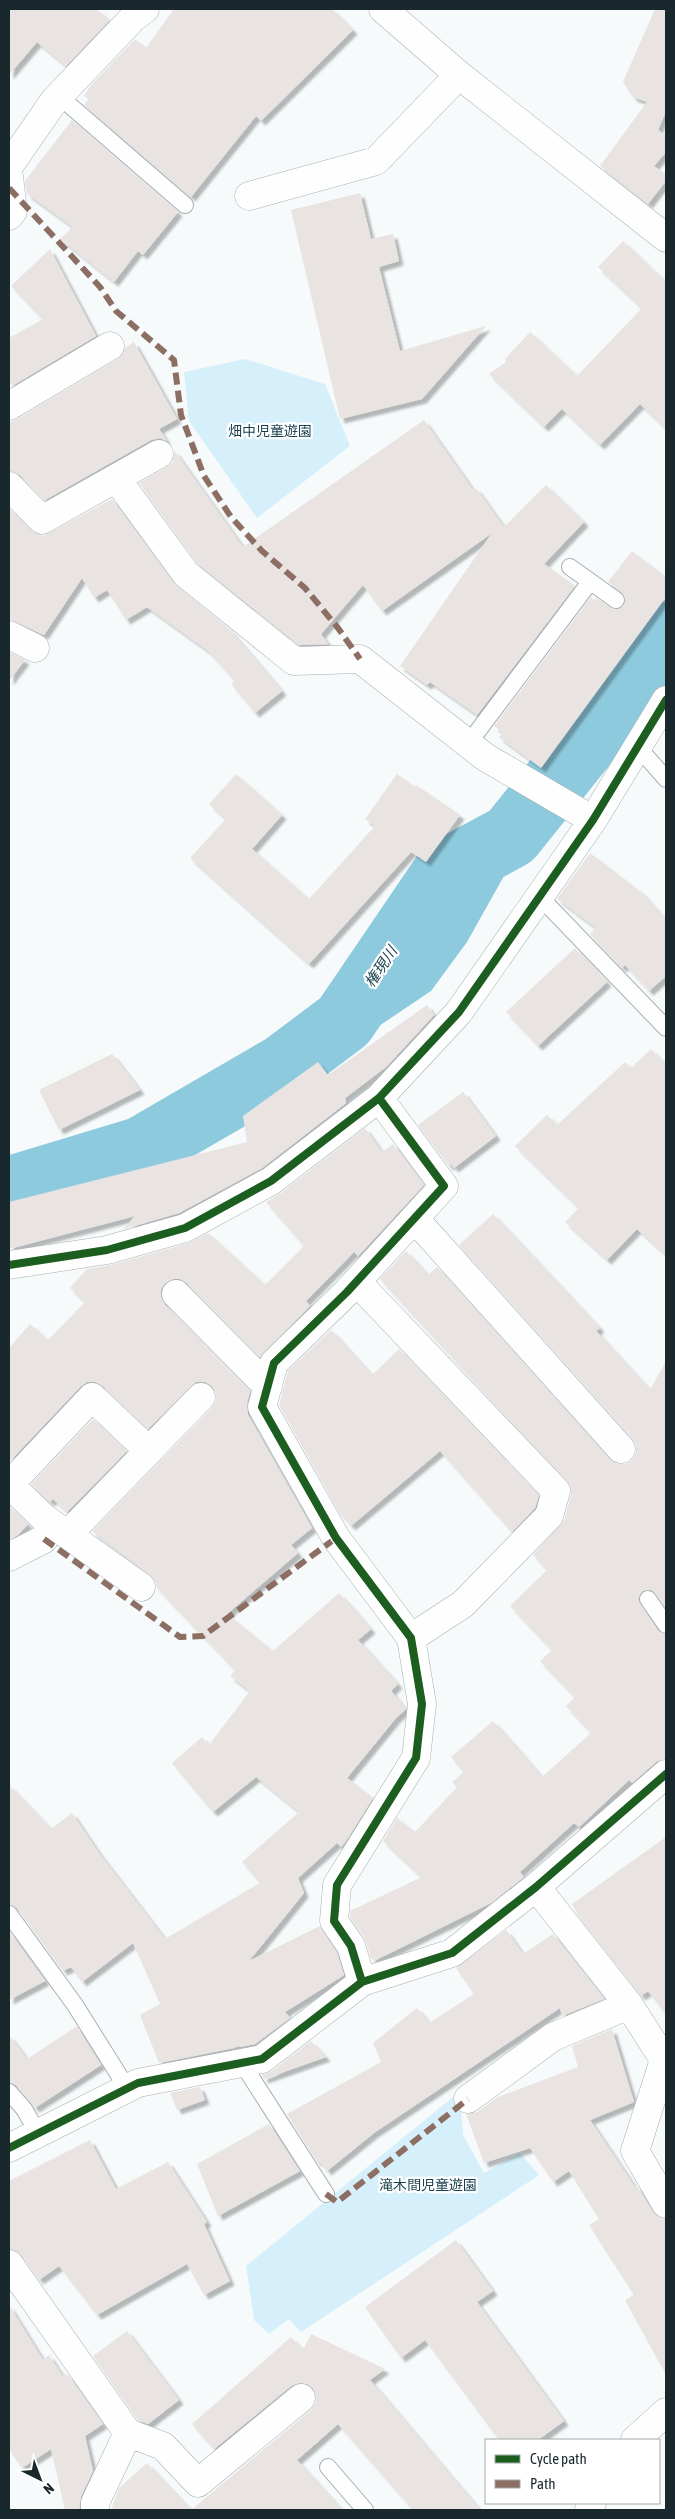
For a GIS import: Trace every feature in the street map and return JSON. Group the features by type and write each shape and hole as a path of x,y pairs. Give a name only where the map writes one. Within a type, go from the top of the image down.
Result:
{"street":[{"path":"9,166 59,96 133,18 145,9"},
{"path":"383,9 459,74 665,228"},
{"path":"248,196 376,161 459,74"},
{"path":"9,178 13,211 9,216"},
{"path":"9,406 110,346"},
{"path":"9,486 42,520 160,454"},
{"path":"116,478 186,574 294,661 360,659 485,757 592,820"},
{"path":"9,635 35,648"},
{"path":"9,1266 107,1250 185,1228 271,1181 380,1098 458,1012 592,820 666,700"},
{"path":"362,1982 351,1946 334,1921 337,1885 416,1758 422,1704 411,1638 336,1538 262,1407 274,1363 357,1282 444,1186 380,1098"},
{"path":"415,1219 621,1449"},
{"path":"357,1282 556,1491 549,1516 463,1604 411,1638"},
{"path":"176,1294 268,1387"},
{"path":"141,1587 56,1537 44,1518 9,1485 92,1397 149,1451"},
{"path":"9,1557 56,1537 149,1451 201,1397"},
{"path":"9,2148 138,2083 262,2059 362,1982 452,1953 536,1887 666,1774"},
{"path":"536,1887 629,2005 658,2036 664,2060 635,2151 666,2204"},
{"path":"468,2099 553,2037 629,2005"},
{"path":"9,2264 128,2434 163,2446 198,2483 301,2398"},
{"path":"636,2439 666,2412"},
{"path":"95,2510 95,2503 128,2434"}],"lane":[{"path":"59,96 185,205"},
{"path":"570,567 616,600"},
{"path":"468,744 590,582"},
{"path":"638,746 666,779"},
{"path":"539,896 666,1028"},
{"path":"648,1599 666,1625"},
{"path":"9,1914 75,2005 127,2088"},
{"path":"242,2063 326,2194"},
{"path":"9,2092 24,2109 38,2133"},
{"path":"328,2467 365,2510"}],"green space":[{"name":"畑中児童遊園","path":"245,359 325,384 350,446 257,518 189,421 184,372"},
{"name":"滝木間児童遊園","path":"453,2097 461,2110 463,2135 484,2173 520,2153 539,2175 301,2332 289,2319 269,2334 254,2320 246,2266"}],"water":[{"path":"491,837 514,858 467,942 431,991 361,1038 331,1018 420,892 453,853"}],"building":[{"path":"9,9 96,9 110,20 66,66 37,42 9,75"},
{"path":"174,9 332,9 353,30 261,121 256,116 191,197 84,105 89,99 84,96 91,85 135,39 146,48"},
{"path":"655,9 666,9 666,111 658,130 666,136 666,152 654,166 666,175 666,181 648,204 600,166 647,102 633,97 623,82"},
{"path":"72,120 178,212 143,255 138,251 114,282 60,239 73,227 27,194 25,181"},
{"path":"360,193 371,239 393,234 399,261 379,267 400,351 486,326 422,399 340,419 291,210"},
{"path":"623,241 666,282 666,429 640,404 600,445 562,409 544,427 489,374 506,362 505,359 530,332 577,376 642,308 598,267"},
{"path":"50,249 96,336 12,386 9,381 9,338 43,319 11,286"},
{"path":"134,342 177,419 159,429 167,441 160,438 151,440 45,500 20,475 9,471 9,422 118,359 125,348"},
{"path":"424,420 473,490 476,488 504,527 546,485 584,522 544,564 575,586 477,715 430,682 427,685 400,666 492,533 382,611 363,585 321,634 328,644 299,645 197,563 139,483 173,462 174,450 243,547"},
{"path":"112,499 174,583 230,630 282,691 255,713 231,684 235,681 208,651 147,607 126,620 107,590 94,598 82,578 44,635 9,619 9,508 31,531 44,536"},
{"path":"632,551 666,577 666,597 541,768 499,737 503,733 494,726 591,597 594,600 596,598 615,610 624,606 625,595 608,582"},
{"path":"9,652 25,660 9,681"},
{"path":"236,774 282,815 252,849 309,899 375,826 365,819 397,774 460,815 426,862 411,852 309,964 190,858 226,819 209,804"},
{"path":"590,853 641,892 666,920 666,976 649,991 625,965 622,968 590,934 596,928 557,899"},
{"path":"575,948 607,982 538,1046 506,1012"},
{"path":"427,1005 434,1015 386,1067 345,1098 346,1103 262,1168 179,1213 124,1229 135,1216 9,1249 9,1202 247,1142 243,1116 318,1062 328,1075"},
{"path":"651,1049 666,1065 666,1255 637,1229 607,1260 565,1222 579,1208 515,1146 547,1115 557,1125 625,1062 631,1068"},
{"path":"112,1054 140,1090 59,1130 39,1090"},
{"path":"463,1092 496,1136 454,1168 451,1164 449,1166 418,1125"},
{"path":"365,1128 382,1152 393,1144 424,1185 358,1256 354,1252 306,1301 310,1306 260,1357 187,1283 180,1279 173,1279 165,1283 161,1289 161,1297 165,1305 250,1391 247,1403 248,1415 312,1528 291,1545 298,1553 227,1614 273,1651 339,1593 371,1629 358,1640 398,1684 391,1691 406,1709 396,1718 347,1778 373,1798 341,1847 337,1843 298,1878 304,1893 249,1961 320,1926 337,1953 344,1975 285,2012 290,2018 255,2044 159,2063 140,2015 160,2004 133,1943 82,1982 71,1967 63,1971 17,1908 9,1904 9,1785 51,1829 72,1813 99,1853 165,1939 260,1883 242,1862 299,1812 256,1777 213,1812 172,1763 202,1737 209,1745 250,1691 230,1676 235,1670 157,1588 155,1580 92,1531 212,1408 216,1401 216,1393 212,1386 205,1382 196,1382 148,1429 103,1386 95,1382 87,1382 81,1386 9,1462 9,1348 30,1324 48,1340 85,1302 70,1288 87,1269 111,1265 189,1243 208,1233 265,1285 304,1246 266,1202 281,1193"},
{"path":"493,1214 600,1328 596,1331 650,1390 666,1361 666,1608 652,1590 643,1591 638,1599 658,1631 666,1635 666,1759 656,1762 632,1783 629,1780 579,1827 574,1823 520,1872 524,1877 491,1903 374,1961 371,1958 364,1937 350,1917 350,1911 422,1877 383,1841 397,1818 415,1832 457,1787 452,1782 464,1772 451,1757 493,1721 542,1777 591,1733 566,1706 575,1697 540,1661 552,1650 510,1606 547,1570 533,1555 564,1521 571,1495 571,1487 380,1279 406,1251 428,1275 437,1267 609,1459 617,1464 625,1464 632,1460 636,1453 636,1445 633,1439 459,1245"},
{"path":"331,1330 372,1375 399,1349 539,1495 535,1508 512,1532 440,1451 351,1526 339,1512 279,1405 288,1371"},
{"path":"93,1419 127,1451 67,1512 53,1499 50,1502 31,1484"},
{"path":"9,1506 28,1524 18,1535 9,1540"},
{"path":"666,1837 666,2015 648,1991 641,1996 579,1917 572,1904"},
{"path":"506,1930 523,1954 553,1934 604,1999 562,2016 560,2008 374,2133 327,2171 319,2161 317,2162 287,2114 381,2062 373,2043 417,2008 429,2023 474,1994 456,1968"},
{"path":"9,1931 45,1981 9,2000"},
{"path":"77,2026 101,2065 35,2108 16,2085 9,2082 9,2035 27,2059"},
{"path":"612,2029 634,2102 590,2120 653,2212 659,2218 666,2220 666,2375 625,2300 634,2295 589,2225 599,2219 569,2171 553,2182 530,2148 484,2163 466,2114 477,2112 498,2097 578,2067 572,2046"},
{"path":"311,2041 326,2057 264,2079 262,2075 272,2071"},
{"path":"200,2087 205,2100 177,2110 170,2093"},
{"path":"269,2124 300,2171 218,2216 197,2164"},
{"path":"90,2140 116,2189 168,2162 207,2222 204,2224 230,2281 204,2295 187,2264 97,2315 59,2266 39,2280 21,2255 9,2249 9,2181"},
{"path":"456,2240 493,2291 477,2302 564,2421 539,2439 498,2439 425,2340 401,2358 365,2307"},
{"path":"9,2305 43,2360 49,2355 62,2375 68,2375 103,2424 85,2436 93,2471 81,2496 79,2510 65,2510 51,2449 22,2468 9,2449"},
{"path":"127,2331 179,2400 148,2424 138,2420 93,2356"},
{"path":"311,2334 385,2369 370,2380 480,2510 413,2510 338,2424 297,2460 342,2510 191,2510 311,2410 316,2403 316,2395 313,2388 307,2384 299,2383 291,2386 214,2449 192,2424 291,2337 303,2350"},
{"path":"147,2463 191,2510 111,2510 119,2488"}],"waterway":[{"name":"権現川","path":"9,1189 141,1149 284,1066 344,1021 446,871 511,836 617,704 666,634"}],"marked path":[{"path":"9,188 100,287 116,311 174,360 181,415 204,476 231,517 262,551 305,588 338,628 360,659"},
{"path":"44,1539 180,1637 203,1636 336,1538"},
{"path":"326,2194 337,2202 468,2099"}],"cycle path":[{"path":"9,1265 107,1250 185,1228 271,1181 379,1098 459,1012 593,820 666,700"},
{"path":"362,1982 351,1946 334,1921 337,1885 416,1758 422,1704 411,1638 336,1538 262,1407 274,1363 347,1292 444,1186 379,1098"},
{"path":"9,2148 138,2083 262,2059 362,1982 452,1953 536,1887 666,1774"}]}
